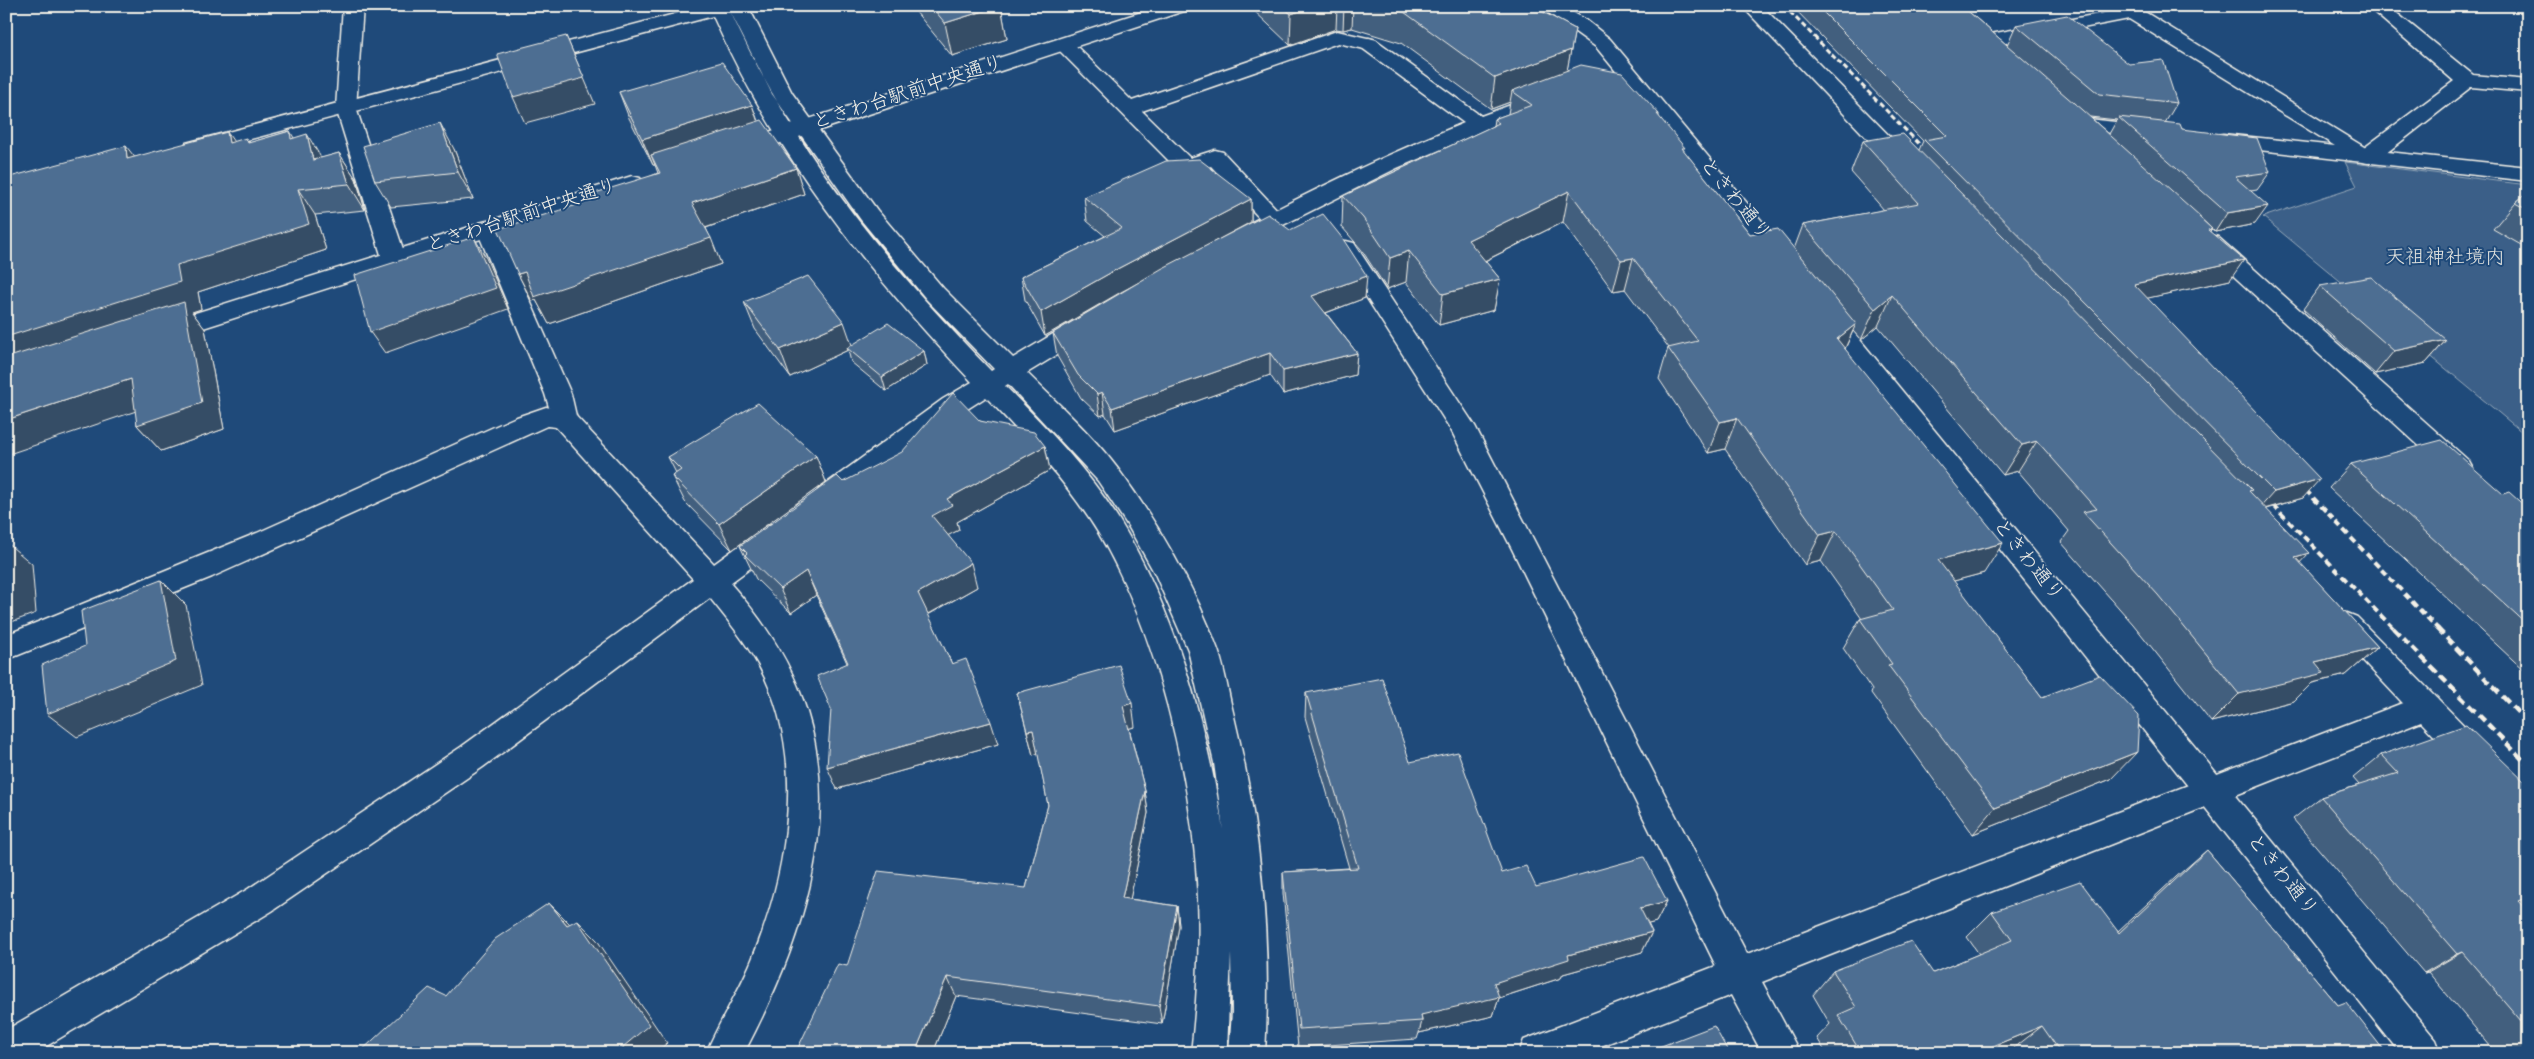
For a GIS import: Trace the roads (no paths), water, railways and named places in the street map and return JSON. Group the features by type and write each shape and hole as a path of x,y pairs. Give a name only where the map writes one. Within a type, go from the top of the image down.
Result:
{"street":[{"path":"353,6 346,108 394,258"},
{"name":"ときわ台駅前中央通り","path":"721,154 1180,6"},
{"name":"ときわ通り","path":"1548,6 1594,36 1628,72 2212,789 2423,1053"},
{"path":"1751,6 1922,184"},
{"path":"2376,6 2467,81 2528,86"},
{"path":"176,153 726,7 744,65 796,130 869,215 998,378 1040,438 1091,502 1139,586 1170,663 1198,771 1215,892 1213,1024 1209,1053"},
{"path":"1985,41 2127,10 2368,156"},
{"path":"1128,109 1337,37 1369,44 1479,124"},
{"path":"1063,44 1128,109 1177,170 1215,157 1274,220"},
{"path":"1597,78 1628,72"},
{"path":"2368,156 2467,81"},
{"path":"1222,248 1305,204 1479,124 1570,89"},
{"path":"2111,152 2073,117 2169,134"},
{"path":"2199,137 2528,174"},
{"name":"ときわ台駅前中央通り","path":"139,340 655,175"},
{"path":"1305,204 1322,219 1351,255 1462,426 1531,558 1738,973 1782,1053"},
{"path":"2191,225 2477,483"},
{"path":"487,228 558,394 564,420 730,602 772,664 786,694 796,728 802,766 805,807 799,859 788,909 761,982 724,1053"},
{"path":"6,1050 260,900 472,756 952,406 1111,310"},
{"path":"998,378 1062,424 1107,474 1138,519 1168,572 1203,650 1230,763 1246,878 1250,1012 1248,1053"},
{"path":"6,648 119,605 317,521 523,425 546,416 564,420"},
{"path":"2329,606 2528,813"},
{"path":"1537,1053 2426,706"}],"railway":[{"path":"1784,6 1931,156"},
{"path":"2298,482 2438,629"},
{"path":"2265,497 2394,629"},
{"path":"2393,628 2528,765"},
{"path":"2437,628 2528,723"}],"park label":[{"name":"天祖神社境内","path":"2445,259"}]}
